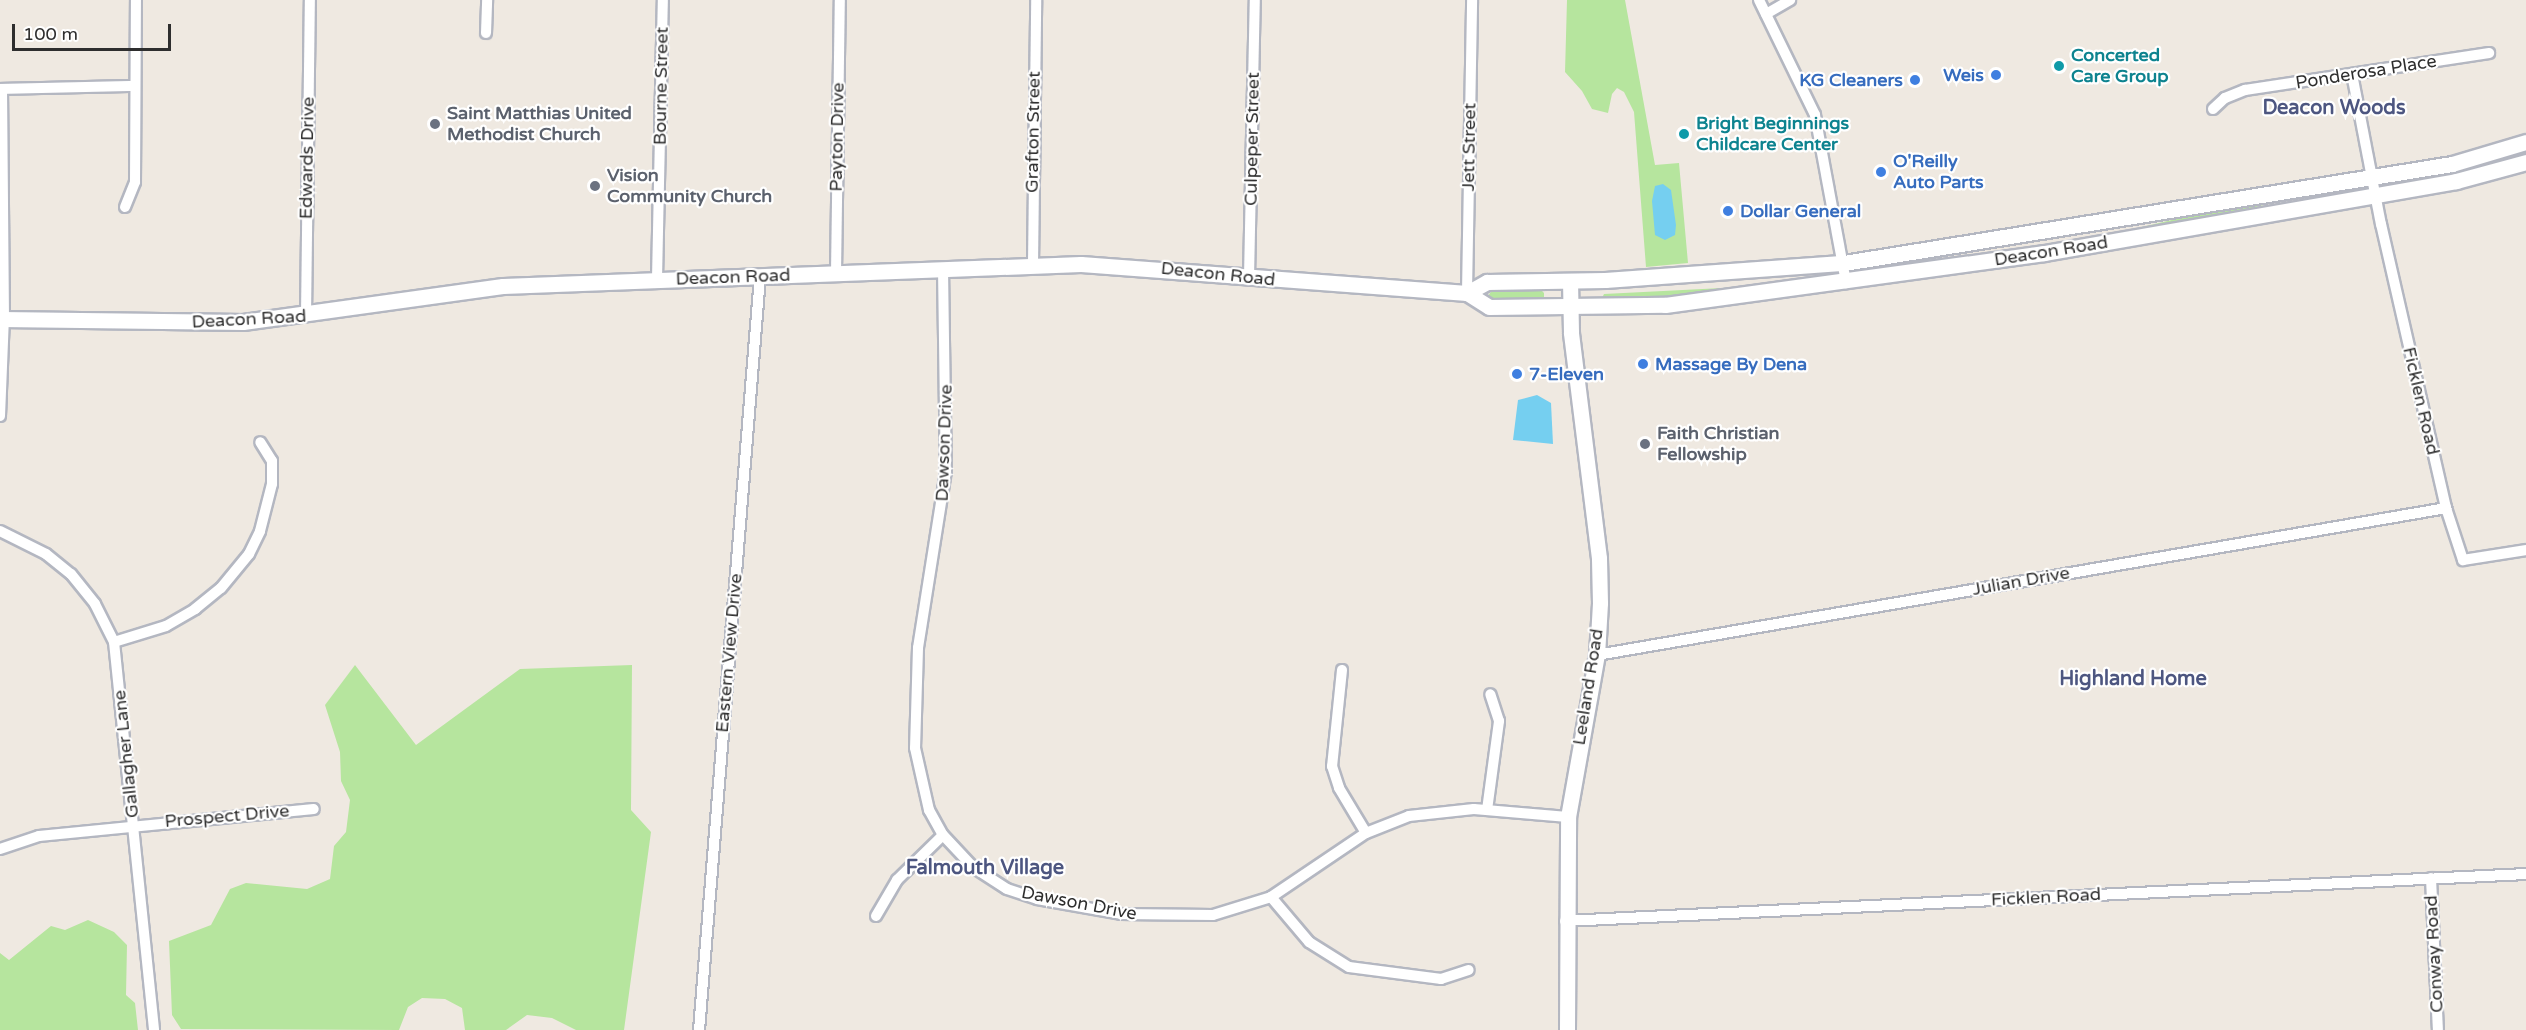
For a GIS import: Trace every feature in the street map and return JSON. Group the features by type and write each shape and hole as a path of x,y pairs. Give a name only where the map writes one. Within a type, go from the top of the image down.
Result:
{"main road":[{"name":"Deacon Road","path":"1467,293 1486,282 1570,282 1765,271 1844,262 2452,164 2526,142"},
{"name":"Deacon Road","path":"2,318 184,323 306,316 468,290 657,279 1033,264 1140,266 1249,277 1467,293 1489,306 1570,308 1699,302 1846,283 2044,253 2456,181 2526,162"},
{"path":"1570,282 1570,308"},
{"name":"Leeland Road","path":"1567,1030 1565,921 1568,818 1597,655 1599,558 1570,308"}],"street":[{"path":"125,207 135,182 136,0"},
{"name":"Edwards Drive","path":"306,316 310,0"},
{"path":"486,33 487,0"},
{"name":"Bourne Street","path":"657,279 663,0"},
{"name":"Payton Drive","path":"836,273 840,0"},
{"name":"Grafton Street","path":"1033,264 1036,0"},
{"name":"Culpeper Street","path":"1249,277 1255,0"},
{"name":"Jett Street","path":"1467,293 1472,0"},
{"path":"1759,0 1815,115 1844,262 1846,283"},
{"path":"1766,14 1790,0"},
{"name":"Ponderosa Place","path":"2213,110 2225,98 2245,90 2489,53"},
{"name":"Ficklen Road","path":"2352,74 2376,195 2446,508 2463,560 2526,550"},
{"path":"0,416 1,89 135,86"},
{"name":"Dawson Drive","path":"943,268 946,471 918,648 914,721 922,792 943,835 989,879 1037,899 1121,914 1179,917 1233,911 1271,897 1366,833 1432,811 1487,810 1568,818"},
{"name":"Eastern View Drive","path":"699,1030 760,276"},
{"path":"114,642 166,626 195,609 221,588 249,554 260,531 272,484 272,461 260,442"},
{"name":"Julian Drive","path":"1597,655 2446,508"},
{"name":"Gallagher Lane","path":"0,531 46,554 71,574 95,604 114,642 154,1030"},
{"path":"1342,670 1332,766 1339,788 1366,833"},
{"path":"1487,810 1499,721 1490,694"},
{"name":"Prospect Drive","path":"0,849 39,836 134,824 314,809"},
{"path":"876,916 897,880 943,835"},
{"name":"Ficklen Road","path":"1565,921 2526,874"},
{"name":"Conway Road","path":"2431,878 2438,1030"},
{"path":"1271,897 1314,947 1349,967 1442,979 1469,970"}],"green space":[{"path":"1567,0 1625,0 1655,165 1679,163 1688,263 1646,267 1634,112 1624,92 1617,88 1612,94 1608,113 1592,109 1582,91 1565,72"},
{"path":"2303,195 2213,218 2125,231 2210,211"},
{"path":"1742,287 1688,297 1602,298 1604,294"},
{"path":"1539,288 1544,293 1544,299 1496,301 1488,296 1493,289"},
{"path":"355,665 416,745 520,669 632,665 631,810 651,832 624,1030 576,1030 552,1018 527,1015 506,1030 465,1030 462,1008 445,999 422,998 408,1007 399,1030 181,1029 172,1015 169,941 211,925 230,889 246,883 307,889 330,879 334,846 346,832 350,800 341,781 340,752 325,705"},
{"path":"88,920 114,932 127,945 126,995 135,1003 138,1030 0,1030 0,953 9,960 51,926 65,930"}],"water":[{"path":"1663,184 1671,190 1676,225 1675,235 1665,240 1655,235 1652,201 1655,186"},
{"path":"1537,395 1551,403 1553,444 1513,440 1518,400"}],"place":[{"name":"Concerted Care Group","path":"2059,66"},
{"name":"Weis","path":"1996,75"},
{"name":"KG Cleaners","path":"1915,80"},
{"name":"Saint Matthias United Methodist Church","path":"435,124"},
{"name":"Bright Beginnings Childcare Center","path":"1684,134"},
{"name":"O'Reilly Auto Parts","path":"1881,172"},
{"name":"Vision Community Church","path":"595,186"},
{"name":"Dollar General","path":"1728,211"},
{"name":"Massage By Dena","path":"1643,364"},
{"name":"7-Eleven","path":"1517,374"},
{"name":"Faith Christian Fellowship","path":"1645,444"}],"district":[{"name":"Deacon Woods","path":"2334,108"},
{"name":"Highland Home","path":"2133,679"},
{"name":"Falmouth Village","path":"985,868"}]}
